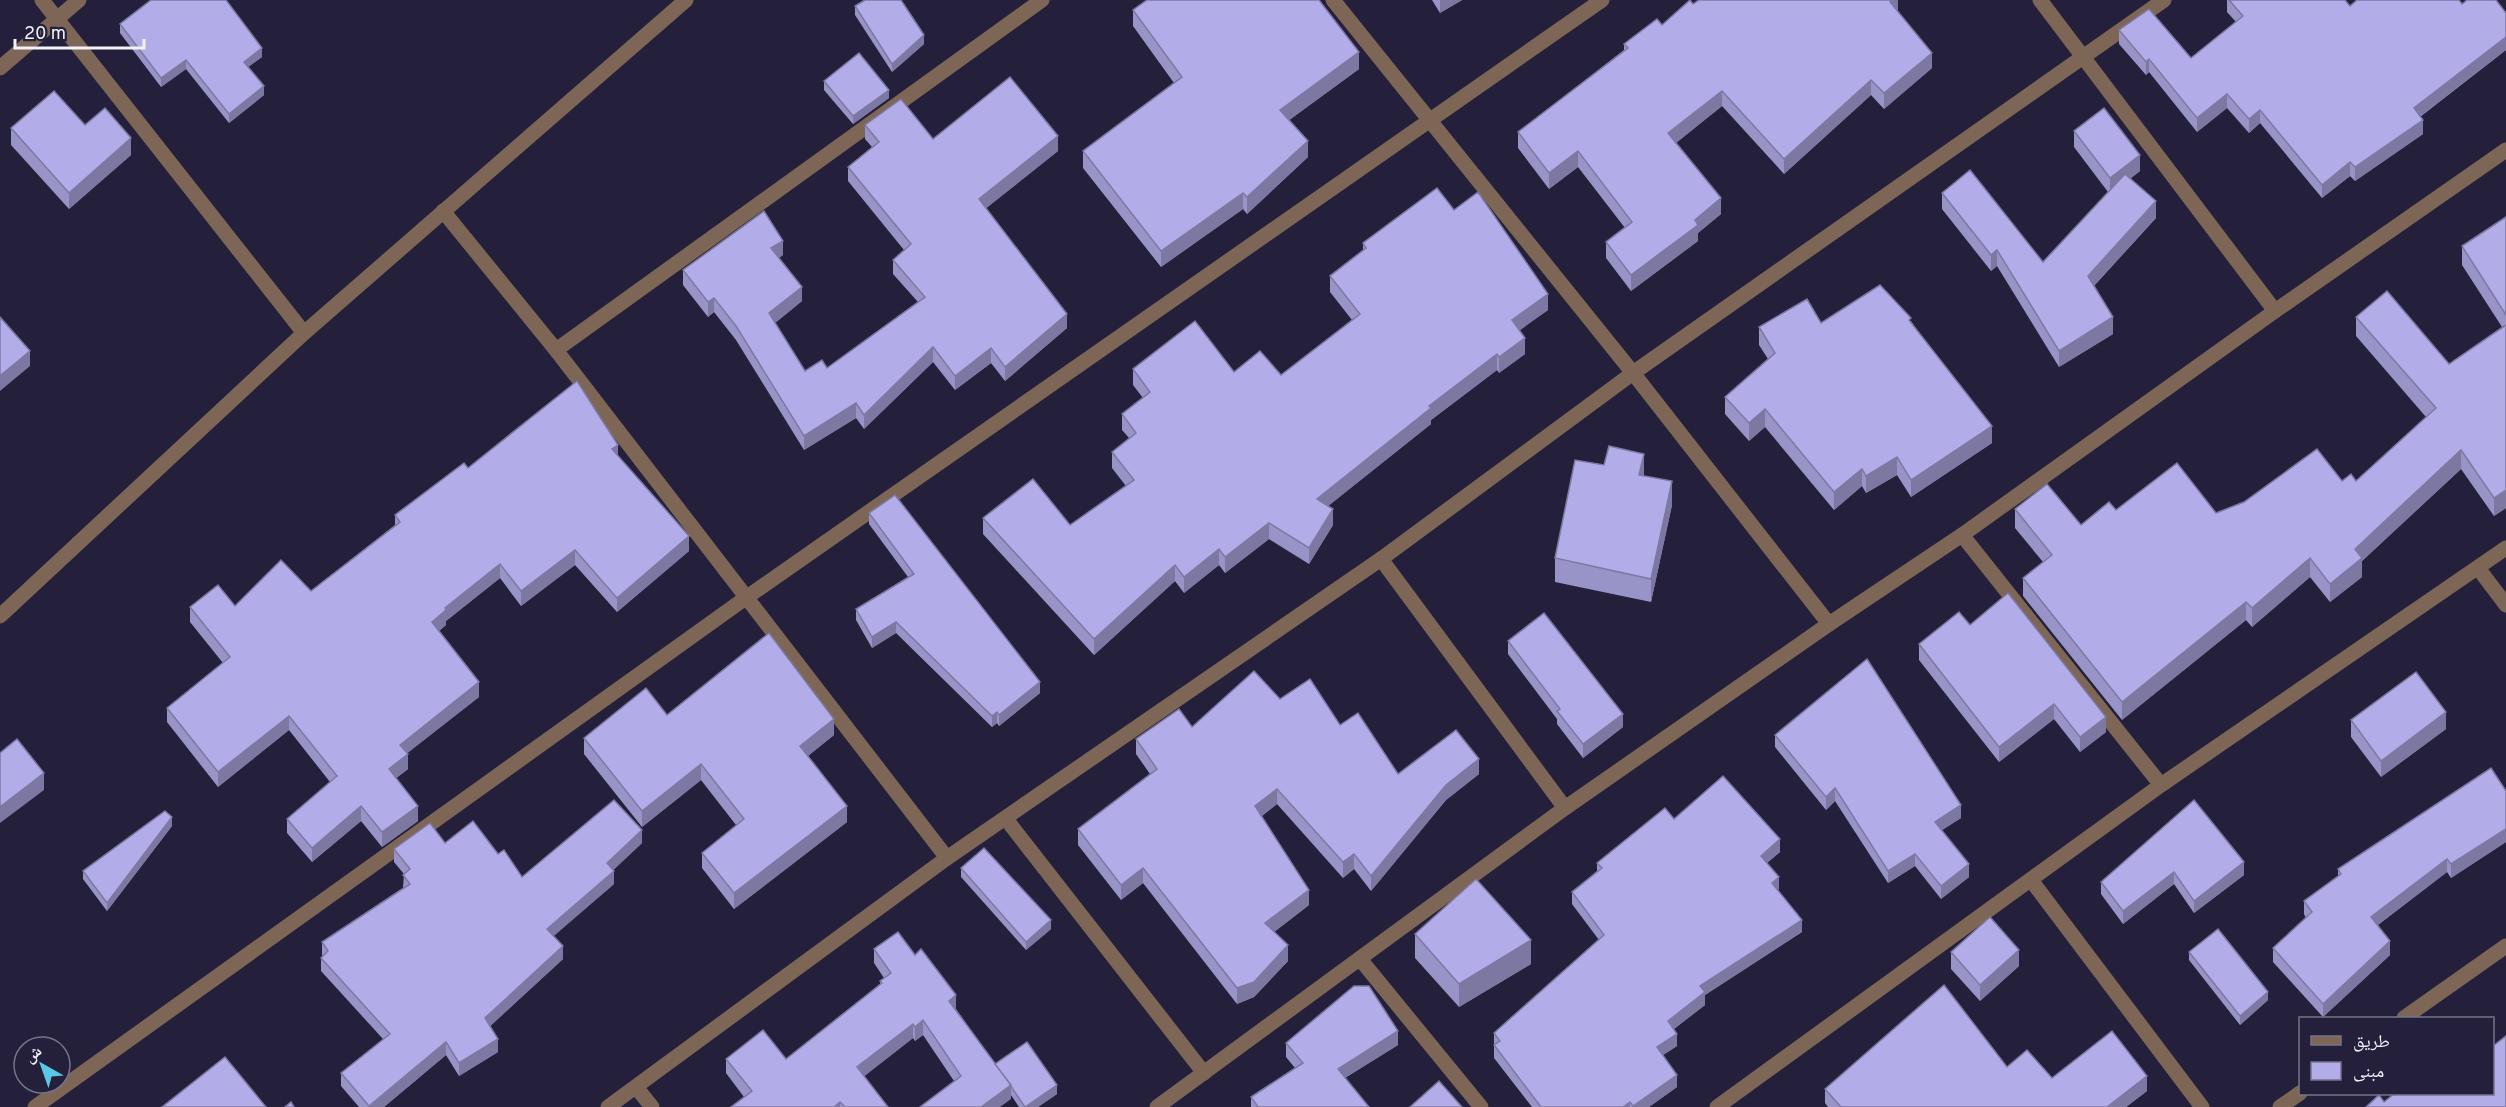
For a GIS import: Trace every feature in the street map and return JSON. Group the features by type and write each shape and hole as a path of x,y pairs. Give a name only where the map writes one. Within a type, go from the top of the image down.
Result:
{"street":[{"path":"42,0 304,333"},
{"path":"0,68 79,0"},
{"path":"0,616 304,333 686,0"},
{"path":"556,350 1042,0"},
{"path":"1333,0 1633,373 1829,624"},
{"path":"35,1107 747,597 1602,0"},
{"path":"2040,0 2276,311"},
{"path":"608,1107 947,858 1381,559 1633,373 2164,0"},
{"path":"1157,1107 1565,808 1829,624 1962,535 2506,150"},
{"path":"443,211 556,350 947,858"},
{"path":"1962,535 2161,785"},
{"path":"1717,1107 2161,785 2506,548"},
{"path":"1381,559 1565,808"},
{"path":"2478,568 2506,605"},
{"path":"1006,819 1204,1073"},
{"path":"2031,880 2202,1107"},
{"path":"2405,1017 2506,946"},
{"path":"1360,959 1481,1107"},
{"path":"636,1087 652,1107"},
{"path":"2280,1107 2299,1094"}],"building":[{"path":"151,0 226,0 262,48 244,62 264,86 229,114 186,60 161,78 120,24"},
{"path":"865,0 901,0 924,35 892,64 855,6"},
{"path":"1147,0 1319,0 1359,52 1280,110 1308,141 1247,197 1243,193 1161,251 1083,151 1182,77 1133,10"},
{"path":"1690,0 1693,4 1699,0 1893,0 1890,2 1932,53 1884,93 1871,80 1784,159 1722,91 1668,133 1721,198 1695,220 1698,225 1631,275 1606,242 1632,222 1578,151 1549,173 1518,132 1628,48 1624,44 1657,19 1662,25"},
{"path":"2229,0 2345,0 2350,6 2357,0 2459,0 2462,4 2467,0 2496,0 2506,13 2506,37 2414,108 2423,120 2355,167 2350,162 2322,185 2260,110 2249,119 2227,94 2197,118 2149,59 2146,62 2119,30 2149,9 2191,58 2243,16"},
{"path":"859,53 889,90 853,116 824,81"},
{"path":"1010,77 1058,136 979,199 1067,314 1005,367 991,348 955,376 933,347 864,415 856,403 804,436 736,326 714,298 708,302 683,270 764,211 783,241 771,248 802,287 769,313 805,371 822,360 827,368 925,297 893,260 911,244 848,167 879,142 865,125 901,99 933,139"},
{"path":"54,91 85,125 105,108 131,138 69,193 11,128"},
{"path":"2104,108 2140,155 2110,178 2074,131"},
{"path":"1970,170 2043,262 2125,174 2156,201 2088,276 2113,317 2059,351 1997,250 1991,255 1942,193"},
{"path":"1437,188 1454,210 1478,192 1548,294 1512,320 1525,338 1499,357 1497,354 1429,406 1431,408 1317,499 1333,509 1309,548 1269,523 1225,557 1219,549 1184,577 1175,565 1094,639 983,518 1033,479 1070,525 1134,480 1112,452 1136,433 1122,414 1150,392 1133,369 1195,321 1234,372 1260,351 1281,375 1360,314 1330,276 1366,248 1363,243"},
{"path":"2506,217 2506,315 2462,246"},
{"path":"1880,285 1911,318 1909,320 1992,426 1911,480 1897,457 1866,476 1862,469 1834,492 1765,409 1749,423 1725,397 1775,353 1759,327 1807,299 1821,323"},
{"path":"2387,291 2449,364 2506,325 2506,490 2494,498 2461,450 2355,549 2362,558 2330,584 2310,558 2252,608 2246,602 2122,702 2023,578 2052,555 2015,509 2047,484 2081,525 2109,502 2116,510 2177,463 2216,513 2244,502 2317,449 2342,481 2351,474 2356,481 2436,408 2356,317"},
{"path":"0,317 30,351 0,376"},
{"path":"577,381 618,445 612,449 689,536 617,598 575,550 521,591 500,564 445,608 446,610 432,622 479,682 400,745 408,754 389,769 418,806 382,832 361,806 312,848 287,819 337,776 289,716 218,772 167,708 230,657 190,607 218,585 235,606 281,560 311,591 400,522 395,515 464,463 468,468"},
{"path":"1609,446 1644,454 1639,475 1672,481 1651,579 1555,558 1575,460 1604,465"},
{"path":"895,495 1040,682 999,715 997,712 992,716 896,622 872,637 856,609 914,574 869,513"},
{"path":"2008,593 2106,717 2080,737 2054,704 1999,747 1919,644 1959,612 1970,625"},
{"path":"1544,613 1623,714 1583,744 1557,711 1560,709 1508,641"},
{"path":"769,633 834,719 800,746 847,806 734,893 702,853 744,819 701,764 642,811 584,738 646,688 667,715"},
{"path":"1867,659 1961,805 1935,822 1969,864 1941,886 1915,854 1888,871 1835,788 1826,797 1775,735"},
{"path":"1254,671 1280,699 1310,679 1340,725 1358,713 1398,774 1456,730 1479,759 1446,785 1371,876 1354,854 1343,862 1277,789 1255,806 1309,890 1265,923 1288,945 1254,982 1237,988 1143,868 1121,885 1078,829 1157,769 1136,739 1179,709 1192,727"},
{"path":"2416,672 2446,712 2381,761 2351,720"},
{"path":"17,739 44,773 0,807 0,753"},
{"path":"2491,768 2506,791 2506,829 2451,864 2447,859 2371,917 2390,941 2323,1004 2273,948 2312,912 2304,901 2341,874 2338,869"},
{"path":"1723,776 1780,839 1761,856 1779,877 1772,883 1802,920 1700,986 1705,992 1668,1021 1677,1034 1657,1047 1677,1075 1633,1106 1630,1102 1623,1107 1541,1107 1494,1045 1500,1041 1494,1033 1604,935 1572,892 1602,868 1597,863 1665,808 1674,819"},
{"path":"614,800 642,830 607,863 614,871 547,929 563,946 485,1018 498,1039 459,1063 446,1042 369,1106 341,1073 390,1034 321,958 328,951 322,942 410,884 403,875 410,869 394,849 430,823 445,843 473,821 498,854 504,850 522,877"},
{"path":"2194,800 2244,862 2194,901 2174,872 2123,911 2101,882"},
{"path":"165,811 172,817 107,903 83,871"},
{"path":"984,848 1051,920 1026,942 961,868"},
{"path":"1476,879 1531,940 1459,984 1415,934"},
{"path":"1990,917 2019,950 1980,985 1951,952"},
{"path":"2218,929 2268,992 2240,1016 2189,952"},
{"path":"898,932 915,955 921,949 956,995 949,1001 1011,1085 981,1107 920,1107 961,1076 923,1020 915,1027 913,1024 857,1067 888,1107 845,1107 840,1102 834,1107 731,1107 752,1091 726,1059 763,1030 786,1059 882,983 880,981 891,973 874,949"},
{"path":"1944,985 2007,1067 2027,1050 2052,1078 2112,1031 2147,1076 2107,1107 1841,1107 1825,1089"},
{"path":"1354,986 1369,986 1398,1031 1338,1069 1369,1107 1258,1107 1251,1097 1303,1063 1286,1043"},
{"path":"2506,1036 2506,1107 2366,1107 2379,1095 2384,1102 2393,1095 2494,1095 2494,1045"},
{"path":"1027,1042 1057,1085 1025,1107 995,1064"},
{"path":"225,1057 266,1107 162,1107"},
{"path":"1439,1081 1462,1107 1410,1107"}]}
